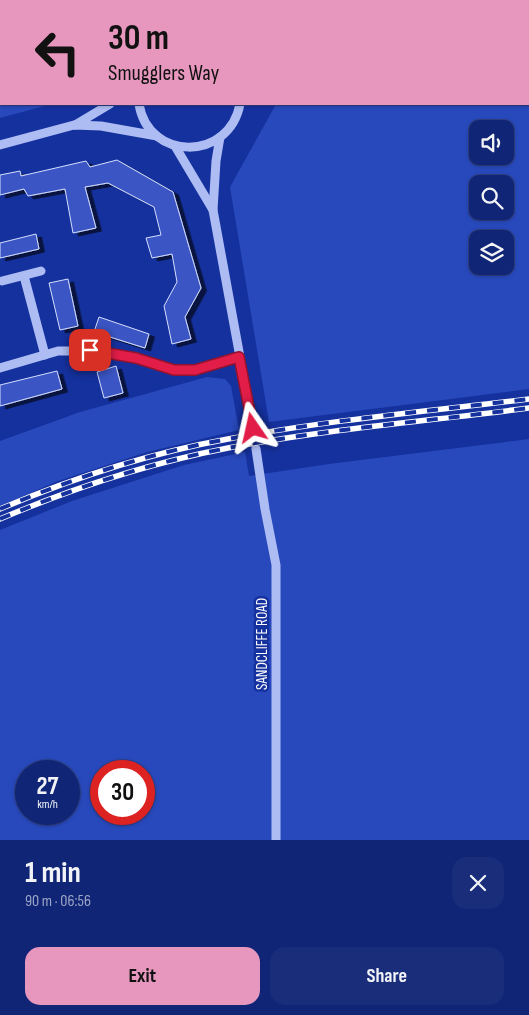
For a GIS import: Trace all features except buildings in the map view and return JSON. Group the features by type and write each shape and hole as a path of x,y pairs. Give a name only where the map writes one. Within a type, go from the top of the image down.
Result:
{"street":[{"path":"0,145 74,125 108,105"},
{"path":"139,105 142,117 157,136 175,146 186,148 211,143 220,137 233,123 239,108"},
{"path":"74,125 101,126 157,136"},
{"path":"220,137 216,161 214,210 253,428"},
{"path":"175,146 214,210"},
{"path":"2,281 42,271"},
{"path":"24,276 44,355"},
{"path":"0,368 58,351 90,350 136,358 174,370 195,370 239,357"},
{"name":"SANDCLIFFE ROAD","path":"256,449 276,565 276,840"}],"shaded area":[{"path":"0,105 48,105 0,118"},
{"path":"529,105 529,389 269,422 230,187 275,106"},
{"path":"207,377 225,379 231,386 239,430 147,452 58,481 0,506 0,441 80,412"},
{"path":"529,439 529,840 0,840 0,530 72,501 184,465 245,452 249,476"}],"tunnel":[{"path":"253,428 256,449"}],"railway":[{"path":"0,509 84,477 170,451 266,432 341,421 529,399"},
{"path":"0,519 112,477 199,454 265,441 529,408"}],"route":[{"path":"90,350 136,358 174,370 195,370 239,357 253,428"}]}
